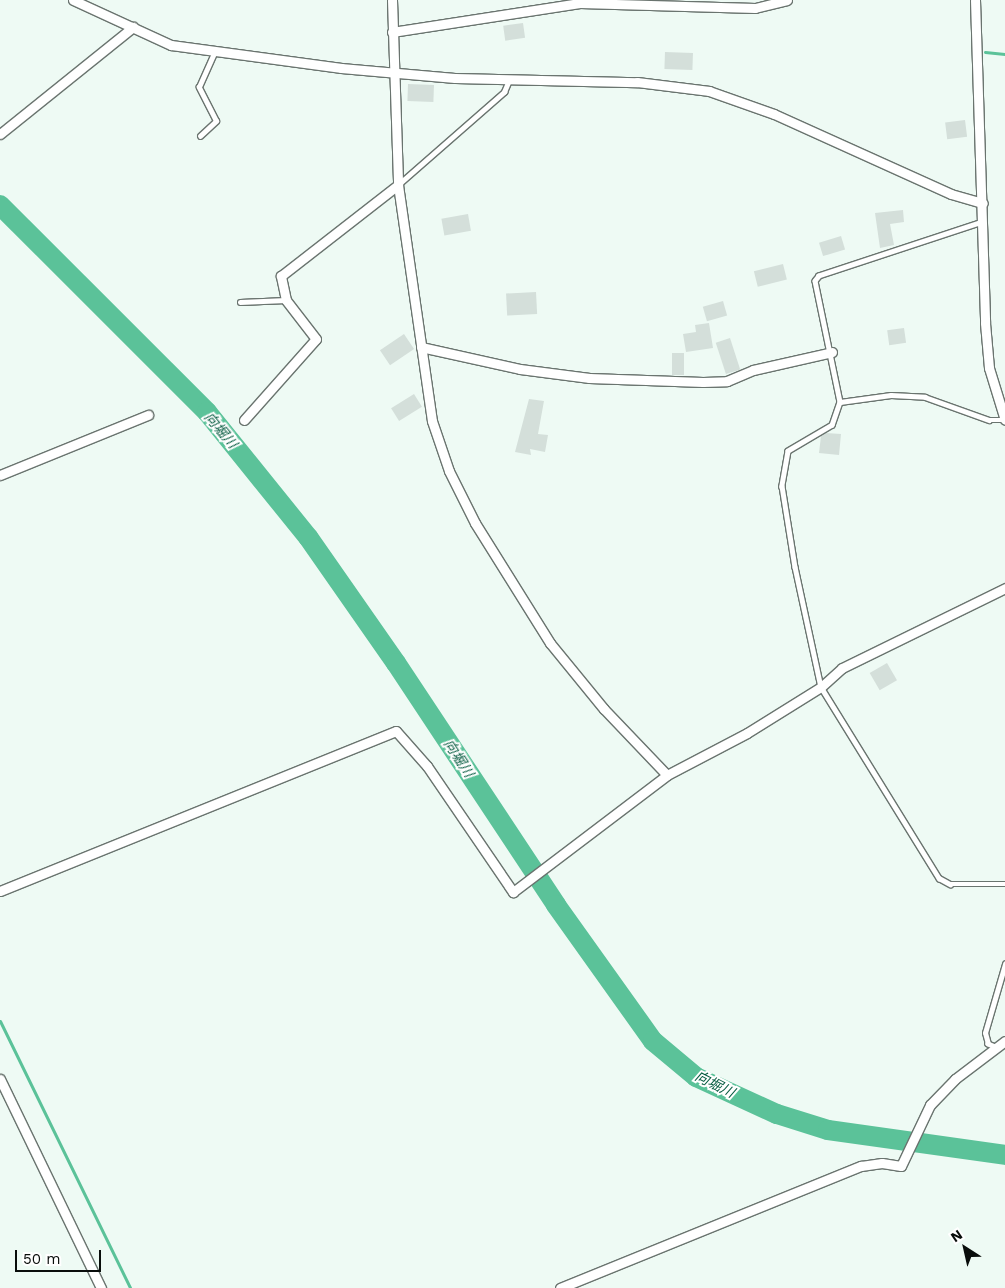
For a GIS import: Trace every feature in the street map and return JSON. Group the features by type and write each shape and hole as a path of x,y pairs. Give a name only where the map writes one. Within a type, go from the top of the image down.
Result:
{"street":[{"path":"73,0 171,45 341,68 509,80 637,82 710,91 774,114 951,194 983,203"},
{"path":"392,0 398,185 432,421 449,471 475,524 550,643 604,709 667,775"},
{"path":"392,32 580,3 755,8 787,0"},
{"path":"975,0 989,368 1005,420"},
{"path":"0,134 133,27"},
{"path":"244,420 316,339 286,300 281,276 398,185"},
{"path":"421,347 520,369 589,378 703,382 727,381 753,370 832,352"},
{"path":"0,475 148,414"},
{"path":"0,891 396,731 427,766 513,892 667,775 747,733 821,687 842,668 1005,588"},
{"path":"560,1288 861,1166 882,1163 901,1166 930,1105 955,1079 1005,1041"},
{"path":"0,1079 101,1288"}],"lane":[{"path":"200,136 216,121 199,87 216,51"},
{"path":"398,185 504,92 509,80"},
{"path":"982,222 819,276 815,281 832,352 840,402 832,425 788,452 782,486 795,567 821,687 938,878 950,884 1005,884"},
{"path":"240,302 286,300"},
{"path":"840,402 891,395 925,397 989,420 1005,420"},
{"path":"995,1047 988,1044 985,1033 1005,964"}],"building":[{"path":"523,23 525,38 505,41 503,26"},
{"path":"665,52 693,53 692,70 664,69"},
{"path":"408,84 434,85 433,102 407,101"},
{"path":"965,120 967,137 947,139 945,122"},
{"path":"903,210 904,222 890,224 894,245 880,248 875,213"},
{"path":"468,214 471,231 444,235 441,219"},
{"path":"841,236 845,249 823,256 819,243"},
{"path":"783,264 787,280 758,287 754,271"},
{"path":"536,292 537,314 507,316 506,294"},
{"path":"723,301 727,315 707,321 703,307"},
{"path":"709,323 713,348 686,352 683,334 696,332 695,325"},
{"path":"904,328 906,343 889,345 887,330"},
{"path":"404,334 414,349 390,365 380,350"},
{"path":"730,338 740,369 726,374 716,343"},
{"path":"672,353 684,353 684,375 672,375"},
{"path":"414,394 422,407 399,421 391,408"},
{"path":"529,399 544,401 538,434 548,435 545,452 530,449 531,455 515,452"},
{"path":"826,433 841,434 839,455 819,453 821,436"},
{"path":"887,663 897,680 880,690 870,673"}],"waterway":[{"path":"985,52 1005,54"},
{"name":"向堀川","path":"0,205 207,412 308,537 396,663 556,905 653,1041 696,1077 777,1114 828,1130 1005,1155"},
{"path":"0,1021 130,1288"}]}
